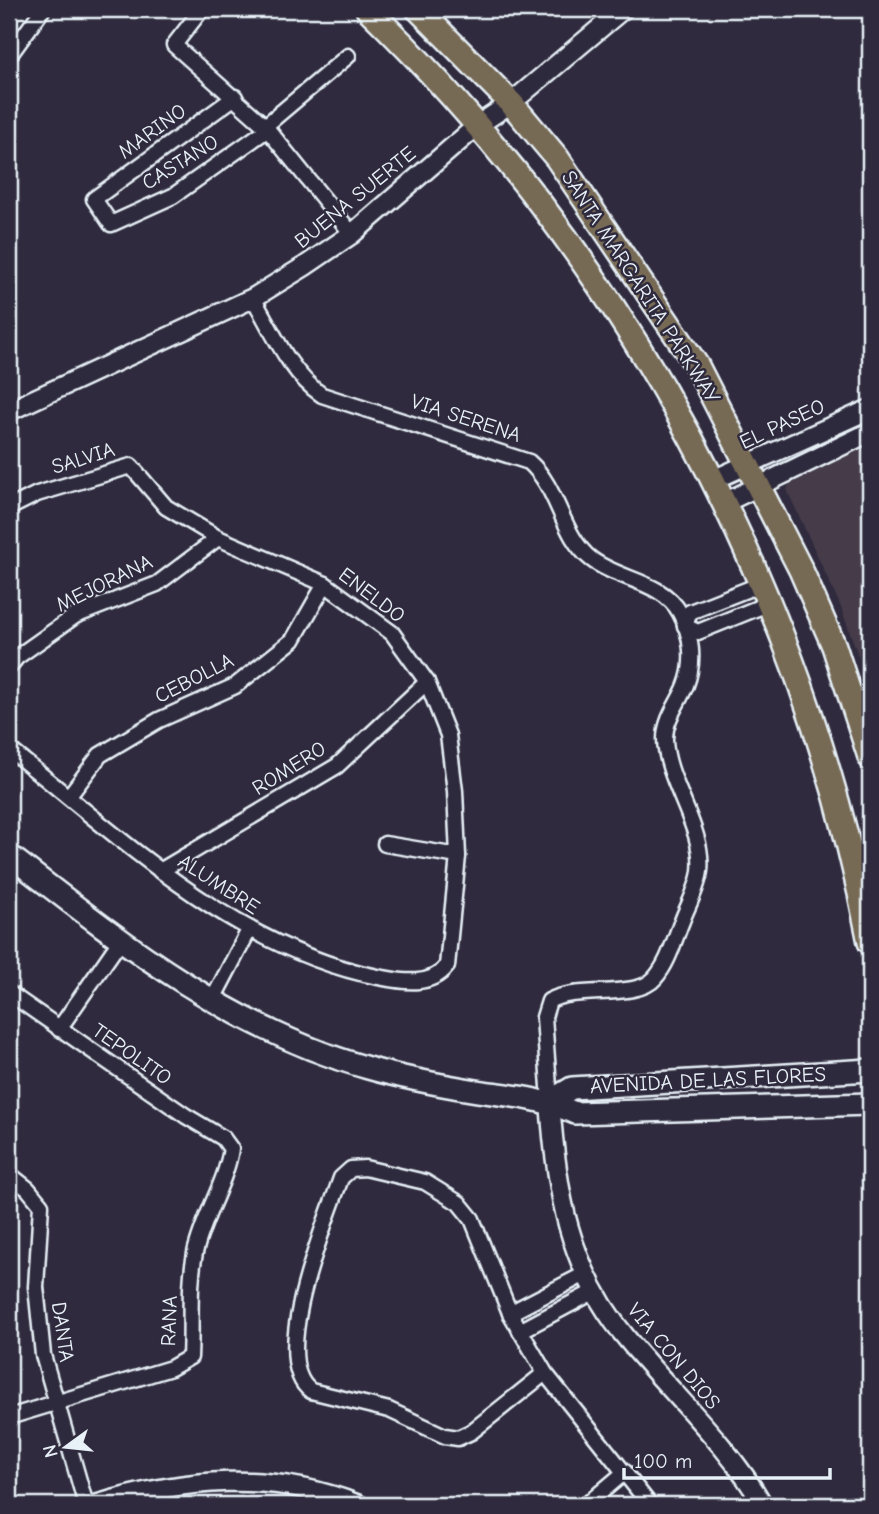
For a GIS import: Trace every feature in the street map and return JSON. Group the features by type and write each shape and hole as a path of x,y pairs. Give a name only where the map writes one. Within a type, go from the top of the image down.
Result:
{"main road":[{"name":"SANTA MARGARITA PARKWAY","path":"368,9 478,125 524,178 629,327 713,480 765,593 796,669 824,750 859,886 870,942"},
{"name":"SANTA MARGARITA PARKWAY","path":"418,9 511,103 557,158 697,366 754,474 834,646 870,757"},
{"name":"AVENIDA DE LAS FLORES","path":"9,855 120,941 212,1001 281,1036 366,1068 434,1083 550,1101 575,1113 870,1104"},
{"name":"AVENIDA DE LAS FLORES","path":"550,1101 572,1088 870,1070"}],"street":[{"path":"9,56 43,9"},
{"path":"202,9 174,45 266,127 352,234"},
{"name":"BUENA SUERTE","path":"9,411 253,298 352,234 478,125 511,103 623,9"},
{"name":"CASTANO","path":"111,224 173,196 266,127 348,56"},
{"name":"MARINO","path":"111,224 94,199 235,97"},
{"name":"VIA SERENA","path":"253,298 298,373 322,396 529,462 549,485 584,552 602,566 648,586 669,599 680,612 691,643 690,672 669,720 665,740 698,848 698,878 666,961 654,981 638,988 561,994 549,1001 544,1017 550,1101"},
{"name":"EL PASEO","path":"724,503 754,474 870,409"},
{"name":"EL PASEO","path":"713,480 754,474 870,432"},
{"name":"SALVIA","path":"9,508 37,494 131,466"},
{"name":"ENELDO","path":"131,466 166,507 218,538 325,584 392,633 427,682 448,735 458,856 447,966 439,976"},
{"name":"MEJORANA","path":"9,667 17,657 75,616 157,584 218,538"},
{"name":"CEBOLLA","path":"69,796 100,755 159,720 235,686 293,640 325,584"},
{"path":"751,588 765,593 760,607 698,632 685,626 690,612 751,588"},
{"name":"ROMERO","path":"160,871 337,766 427,682"},
{"name":"ALUMBRE","path":"9,749 160,871 249,930 345,970 390,979 428,981 439,976"},
{"path":"385,844 458,856"},
{"path":"212,1001 249,930"},
{"path":"59,1029 120,941"},
{"name":"TEPOLITO","path":"9,993 186,1116 223,1138 231,1149"},
{"name":"VIA CON DIOS","path":"550,1101 560,1203 585,1274 626,1338 729,1455 763,1505"},
{"name":"RANA","path":"54,1403 171,1368 190,1357 191,1288 196,1251 228,1166 231,1149"},
{"path":"545,1373 471,1432 458,1438 445,1436 389,1410 311,1391 302,1384 298,1374 298,1313 302,1287 341,1178 351,1169 365,1168 425,1182 459,1203 472,1219 510,1313 545,1373 650,1505"},
{"name":"DANTA","path":"9,1174 28,1189 41,1205 36,1287 43,1355 54,1403 86,1505"},
{"path":"510,1313 585,1274"},
{"path":"520,1331 595,1291"},
{"path":"9,1417 54,1403"},
{"path":"586,1505 625,1472"},
{"path":"95,1505 172,1485 242,1480 302,1487 359,1505"}],"shaded area":[{"path":"870,436 870,689 840,605 787,490 794,471"}]}
